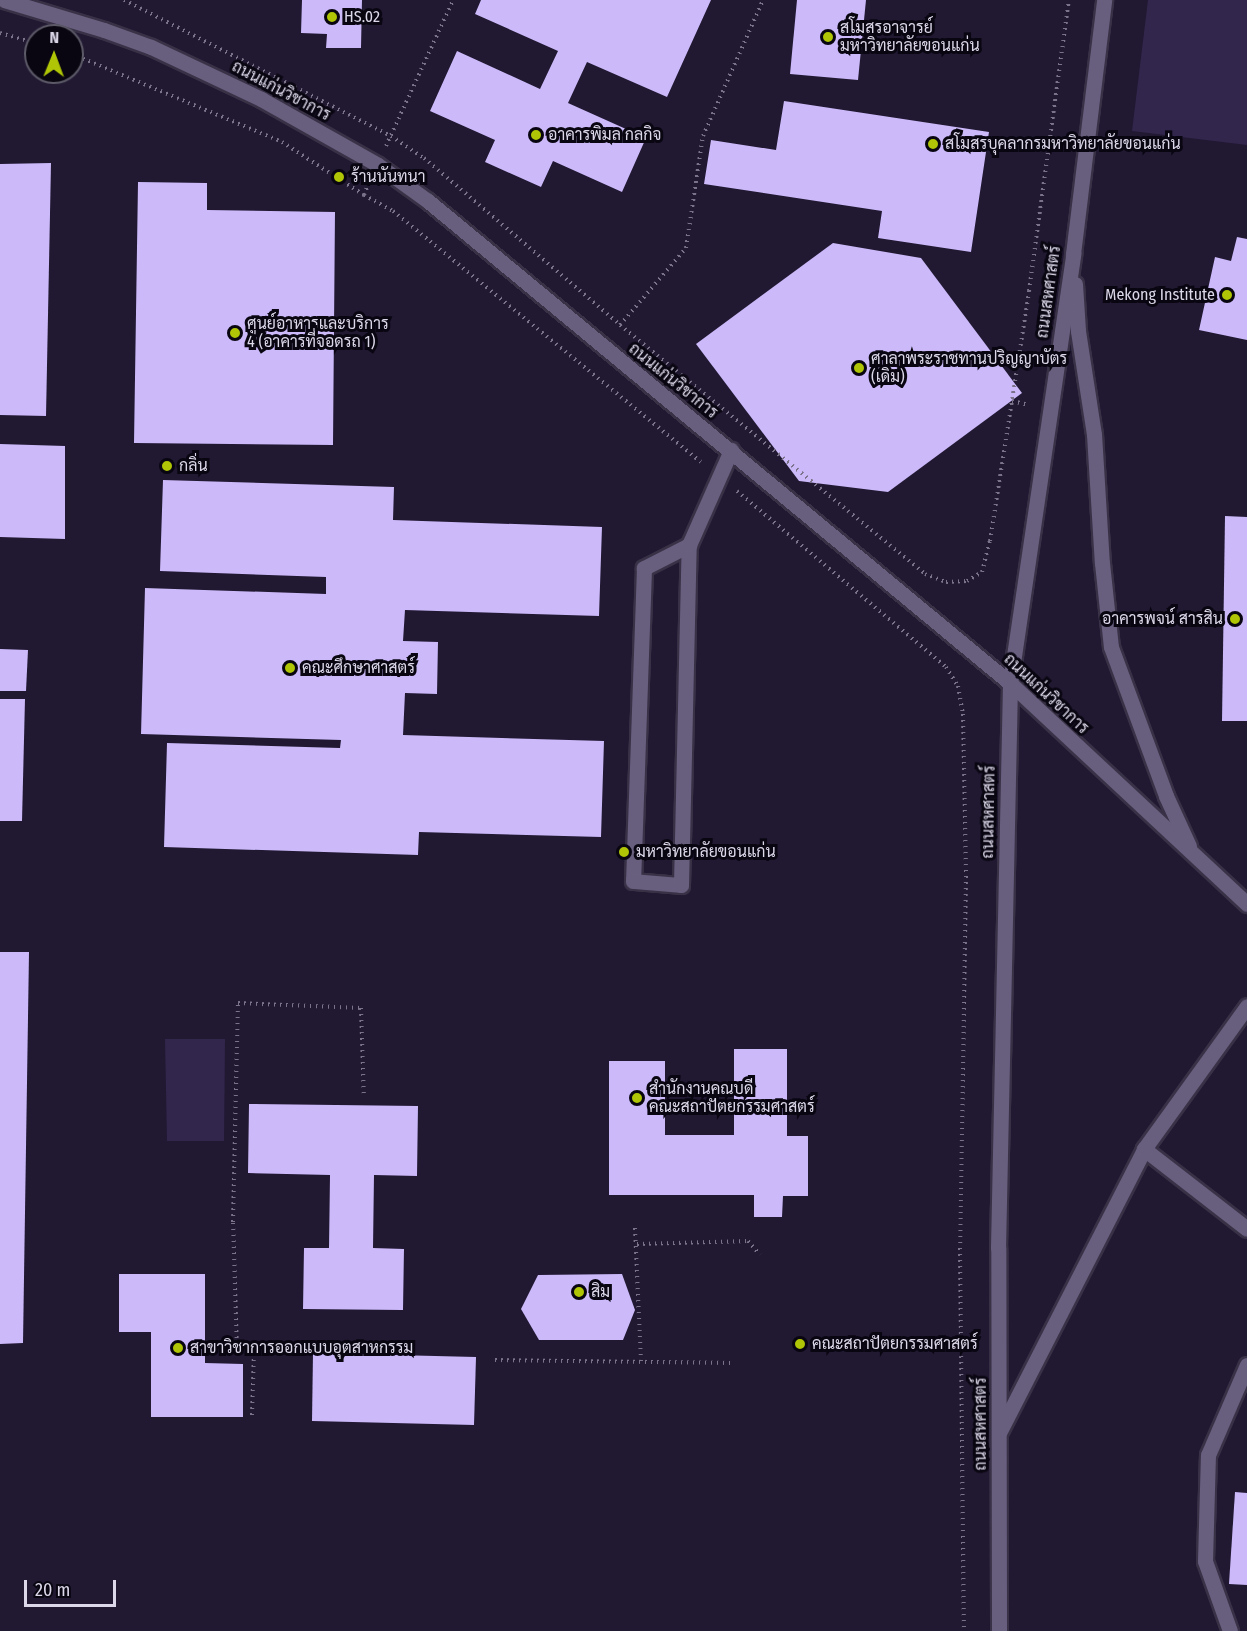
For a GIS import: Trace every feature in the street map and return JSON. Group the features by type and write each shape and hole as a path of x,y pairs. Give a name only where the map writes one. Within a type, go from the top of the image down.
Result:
{"street":[{"name":"ถนนแก่นวิชาการ","path":"4,0 85,24 151,47 261,99 378,165 428,201 1010,683 1247,904"},
{"name":"ถนนสหศาสตร์","path":"999,1631 998,1237 1010,683 1073,254 1104,0"},
{"path":"1073,254 1078,331 1094,434 1102,563 1111,647 1166,796 1192,855"},
{"path":"689,545 644,568 633,881 681,885 689,545 731,450"},
{"path":"1000,1431 1144,1149 1247,1006"},
{"path":"1144,1149 1247,1229"},
{"path":"1230,1631 1205,1561 1208,1455 1247,1365"}],"path":[{"path":"124,0 391,136 451,180 620,325 925,574 946,582 967,581 981,572 990,541 1028,302 1069,0"},
{"path":"602,346 686,248 703,136 763,0"},
{"path":"0,33 24,40"},
{"path":"364,195 393,211 719,477 946,667 958,686 963,714 966,876 960,1248 964,1631"},
{"path":"252,1415 254,1353 237,1350 233,1222 238,1003 361,1008 364,1098"},
{"path":"635,1228 641,1362"},
{"path":"637,1244 748,1241 760,1255"},
{"path":"495,1360 732,1363"}],"shaded area":[{"path":"1148,0 1247,0 1247,145 1132,131"},
{"path":"165,1039 225,1039 224,1141 167,1141"}],"building":[{"name":"HS.02","path":"302,0 362,0 361,48 326,48 327,34 301,33"},
{"name":"อาคารพิมล กลกิจ","path":"481,0 711,0 667,97 587,62 568,103 646,138 622,192 553,161 541,187 485,162 495,140 430,111 457,51 540,89 558,51 475,14"},
{"name":"สโมสรอาจารย์ มหาวิทยาลัยขอนแก่น","path":"797,0 866,0 858,80 790,74"},
{"path":"784,101 989,132 971,252 878,238 882,211 704,184 711,140 776,150"},
{"path":"51,163 46,416 0,415 0,164"},
{"name":"ศูนย์อาหารและบริการ 4 (อาคารที่จอดรถ 1)","path":"138,182 207,183 207,210 335,212 333,445 134,443"},
{"name":"Mekong Institute","path":"1237,237 1247,239 1247,340 1199,330 1215,257 1231,261"},
{"name":"ศาลาพระราชทานปริญญาบัตร (เดิม)","path":"833,243 921,258 1022,393 888,492 799,481 696,344"},
{"path":"0,444 65,446 65,539 0,537"},
{"name":"คณะศึกษาศาสตร์","path":"163,480 394,487 393,520 602,527 599,616 405,610 403,641 438,642 437,694 405,693 403,735 604,741 601,837 419,832 418,855 164,847 167,743 340,748 341,740 141,734 145,588 326,594 326,577 160,571"},
{"name":"อาคารพจน์ สารสิน","path":"1225,516 1247,517 1247,721 1222,721"},
{"path":"0,649 28,650 26,691 0,691"},
{"path":"0,699 25,699 22,821 0,821"},
{"path":"0,952 29,952 23,1343 0,1344"},
{"name":"สำนักงานคณบดี คณะสถาปัตยกรรมศาสตร์","path":"734,1049 787,1049 787,1136 808,1136 808,1196 783,1196 782,1217 754,1217 754,1195 609,1195 609,1061 665,1061 665,1135 734,1135"},
{"path":"249,1104 418,1106 417,1176 374,1175 373,1248 404,1249 403,1310 303,1309 304,1248 329,1248 330,1175 248,1173"},
{"name":"สาขาวิชาการออกแบบอุตสาหกรรม","path":"119,1274 205,1274 205,1363 243,1364 243,1417 151,1417 151,1332 119,1332"},
{"name":"สิม","path":"622,1274 635,1310 623,1340 539,1340 521,1309 538,1275"},
{"path":"313,1353 476,1357 474,1425 312,1421"},
{"path":"1235,1492 1247,1493 1247,1585 1229,1584"}],"place":[{"name":"HS.02","path":"332,17"},
{"name":"สโมสรอาจารย์ มหาวิทยาลัยขอนแก่น","path":"828,37"},
{"name":"อาคารพิมล กลกิจ","path":"536,135"},
{"name":"สโมสรบุคลากรมหาวิทยาลัยขอนแก่น","path":"933,144"},
{"name":"ร้านนันทนา","path":"339,177"},
{"name":"Mekong Institute","path":"1227,295"},
{"name":"ศูนย์อาหารและบริการ 4 (อาคารที่จอดรถ 1)","path":"235,333"},
{"name":"ศาลาพระราชทานปริญญาบัตร (เดิม)","path":"859,368"},
{"name":"กลิ่น","path":"167,466"},
{"name":"อาคารพจน์ สารสิน","path":"1235,619"},
{"name":"คณะศึกษาศาสตร์","path":"290,668"},
{"name":"มหาวิทยาลัยขอนแก่น","path":"624,852"},
{"name":"สำนักงานคณบดี คณะสถาปัตยกรรมศาสตร์","path":"637,1098"},
{"name":"สิม","path":"579,1292"},
{"name":"คณะสถาปัตยกรรมศาสตร์","path":"800,1344"},
{"name":"สาขาวิชาการออกแบบอุตสาหกรรม","path":"178,1348"}]}
